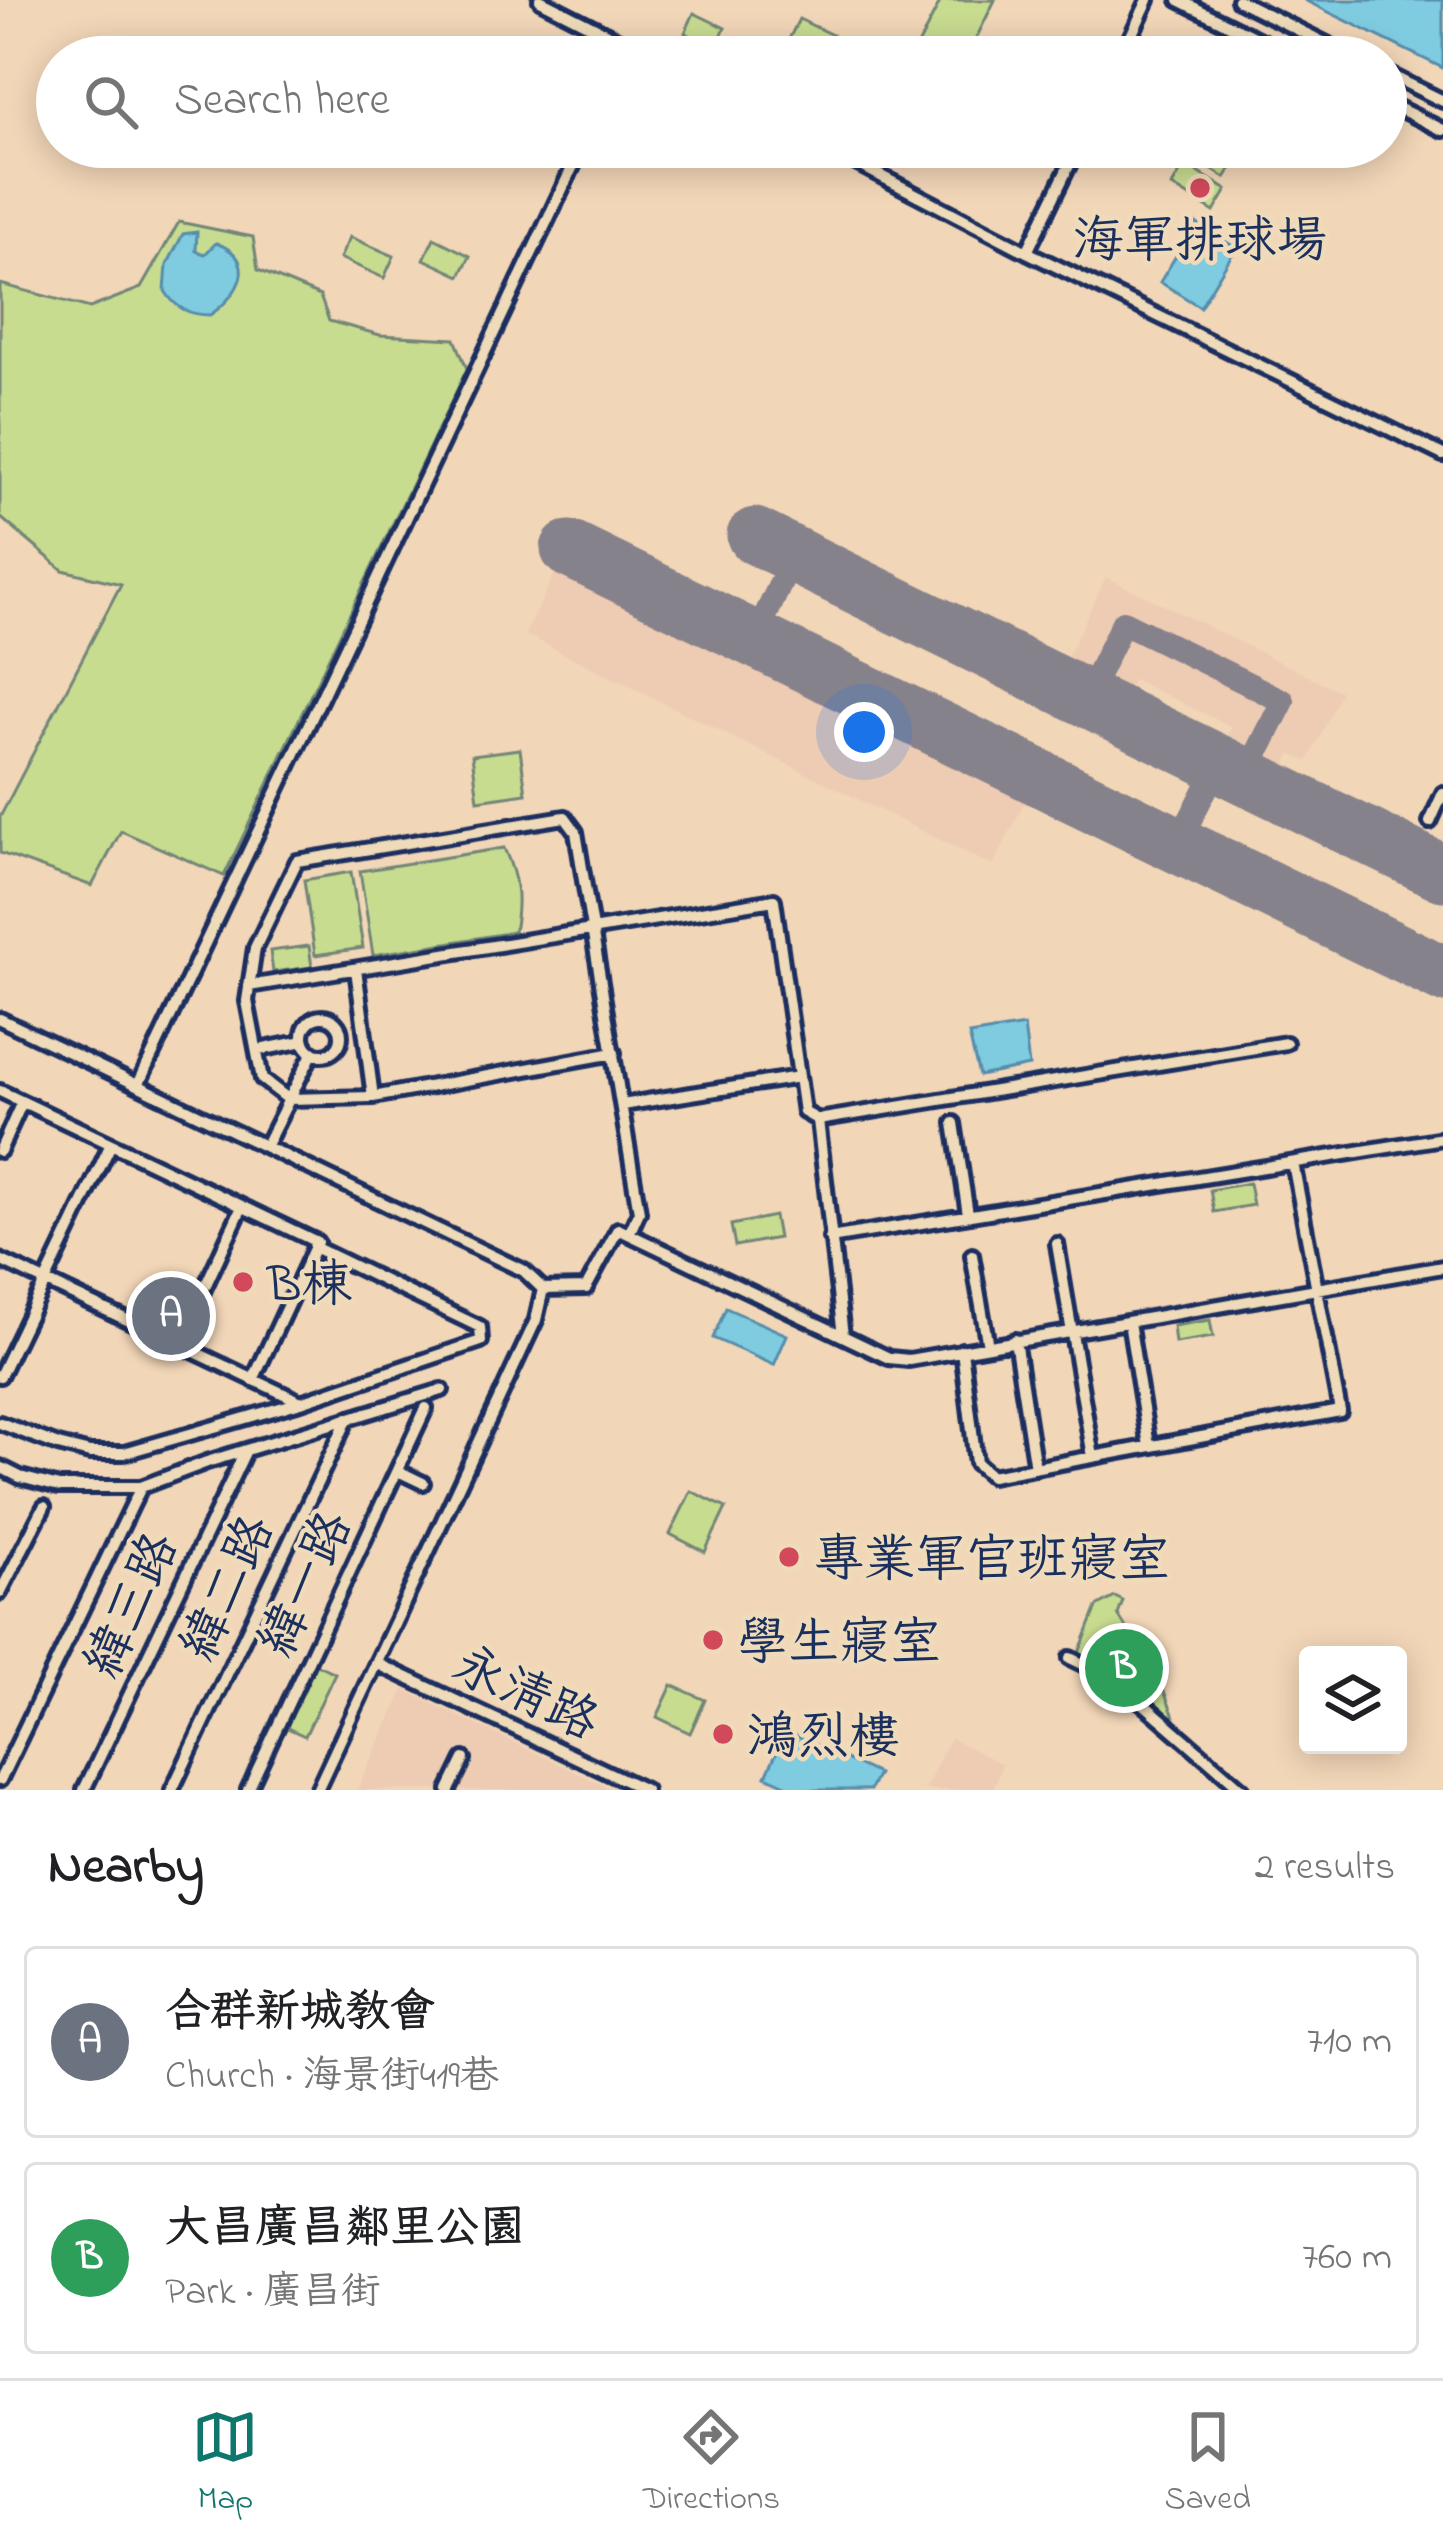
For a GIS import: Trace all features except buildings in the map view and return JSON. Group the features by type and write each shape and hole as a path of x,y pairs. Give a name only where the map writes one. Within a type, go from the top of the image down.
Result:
{"street":[{"path":"540,0 601,36"},
{"path":"1131,36 1148,0"},
{"path":"1179,0 1252,36"},
{"path":"1238,0 1311,36"},
{"path":"1407,83 1443,101"},
{"path":"1407,112 1443,130"},
{"path":"138,1085 572,168"},
{"path":"865,168 1443,454"},
{"path":"1027,252 1068,168"},
{"path":"1430,822 1443,794"},
{"path":"614,1053 373,1097 288,1099 262,1079 247,1001 255,948 297,862 565,817 576,832 614,1053 639,1212 629,1234"},
{"path":"249,986 774,900 804,1112 818,1120 1286,1043"},
{"path":"356,969 373,1097"},
{"path":"317,1017 328,1018 340,1030 339,1043 331,1052 313,1052 304,1041 304,1029 317,1017"},
{"path":"0,1019 524,1270 543,1288 586,1288 618,1229 889,1358 909,1360 1443,1267"},
{"path":"340,1030 363,1027"},
{"path":"260,1050 304,1041"},
{"path":"266,1145 313,1052"},
{"path":"622,1105 799,1077"},
{"path":"0,1091 472,1322 482,1333 481,1342 301,1402 124,1453 90,1453 0,1423"},
{"path":"0,1151 22,1102"},
{"path":"818,1120 843,1336"},
{"path":"954,1123 968,1214"},
{"path":"830,1238 1443,1138"},
{"path":"0,1376 111,1144"},
{"path":"962,1350 976,1463 991,1475 1340,1411 1293,1163"},
{"path":"178,1346 242,1207"},
{"path":"1057,1244 1094,1456"},
{"path":"253,1380 315,1245"},
{"path":"972,1255 988,1346"},
{"path":"0,1260 301,1402"},
{"path":"317,1790 536,1320 543,1288"},
{"path":"1129,1322 1149,1446"},
{"path":"1015,1340 1035,1468"},
{"path":"0,1467 59,1487 142,1487 442,1390"},
{"name":"緯一路","path":"248,1790 426,1408"},
{"name":"緯二路","path":"172,1790 348,1418"},
{"name":"緯三路","path":"84,1790 245,1452"},
{"path":"398,1472 422,1483"},
{"path":"0,1780 142,1487"},
{"path":"0,1593 44,1507"},
{"path":"1070,1658 1116,1679 1243,1790"},
{"name":"永清路","path":"376,1664 644,1790"},
{"path":"449,1790 464,1759"}],"shaded area":[{"path":"565,553 1033,785 993,866 525,634"},
{"path":"1106,577 1341,692 1308,761 1291,754 1273,790 1216,761 1232,727 1133,679 1115,712 1055,683"},
{"path":"404,1690 613,1790 357,1790"},
{"path":"950,1738 1002,1764 993,1790 925,1790"}],"green space":[{"path":"941,0 995,0 977,36 923,36"},
{"path":"694,13 725,28 721,36 685,33"},
{"path":"799,19 832,35 832,36 790,36"},
{"name":"海軍排球場","path":"1183,168 1191,168 1227,190 1214,212 1172,186"},
{"path":"1210,168 1231,168 1225,178"},
{"path":"179,222 253,237 258,270 320,296 329,321 380,335 455,339 467,369 224,876 121,831 92,886 0,853 0,817 121,584 63,570 0,517 0,284 90,308 141,288"},
{"path":"350,237 394,256 384,278 340,258"},
{"path":"434,238 470,256 460,276 424,259"},
{"path":"520,749 526,793 478,800 472,755"},
{"path":"504,848 516,889 514,932 373,955 360,871"},
{"path":"351,872 363,948 315,955 304,880"},
{"path":"309,946 312,967 273,972 270,951"},
{"path":"1249,1183 1253,1205 1214,1212 1210,1190"},
{"path":"774,1216 778,1238 735,1246 731,1225"},
{"path":"1210,1320 1213,1337 1175,1343 1173,1326"},
{"path":"691,1491 726,1508 705,1552 670,1534"},
{"path":"1115,1597 1123,1601 1118,1615 1162,1686 1180,1732 1077,1658 1097,1607"},
{"path":"313,1663 335,1673 305,1736 283,1726"},
{"path":"672,1685 705,1700 690,1733 657,1717"}],"water":[{"path":"1304,0 1443,0 1443,68 1407,50 1407,36 1378,36"},
{"path":"1196,223 1236,248 1200,307 1160,282"},
{"path":"197,232 196,251 205,254 216,243 230,250 241,268 236,288 210,315 184,310 165,291 167,265 183,234"},
{"path":"1024,1026 1029,1066 979,1076 969,1035"},
{"path":"726,1308 787,1335 774,1365 713,1338"},
{"path":"786,1731 878,1774 870,1790 797,1790 766,1776"}],"taxiway":[{"path":"754,640 794,555"},
{"path":"1086,698 1123,622 1283,701 1246,776"},
{"path":"1177,845 1219,763"}],"runway":[{"path":"755,536 1443,873"},
{"path":"569,549 1443,974"}],"place":[{"name":"海軍排球場","path":"1200,188"},
{"name":"B棟","path":"243,1282"},
{"name":"合群新城教會","path":"171,1316"},
{"name":"專業軍官班寢室","path":"789,1557"},
{"name":"學生寢室","path":"713,1640"},
{"name":"大昌廣昌鄰里公園","path":"1124,1668"},
{"name":"鴻烈樓","path":"723,1734"}]}
